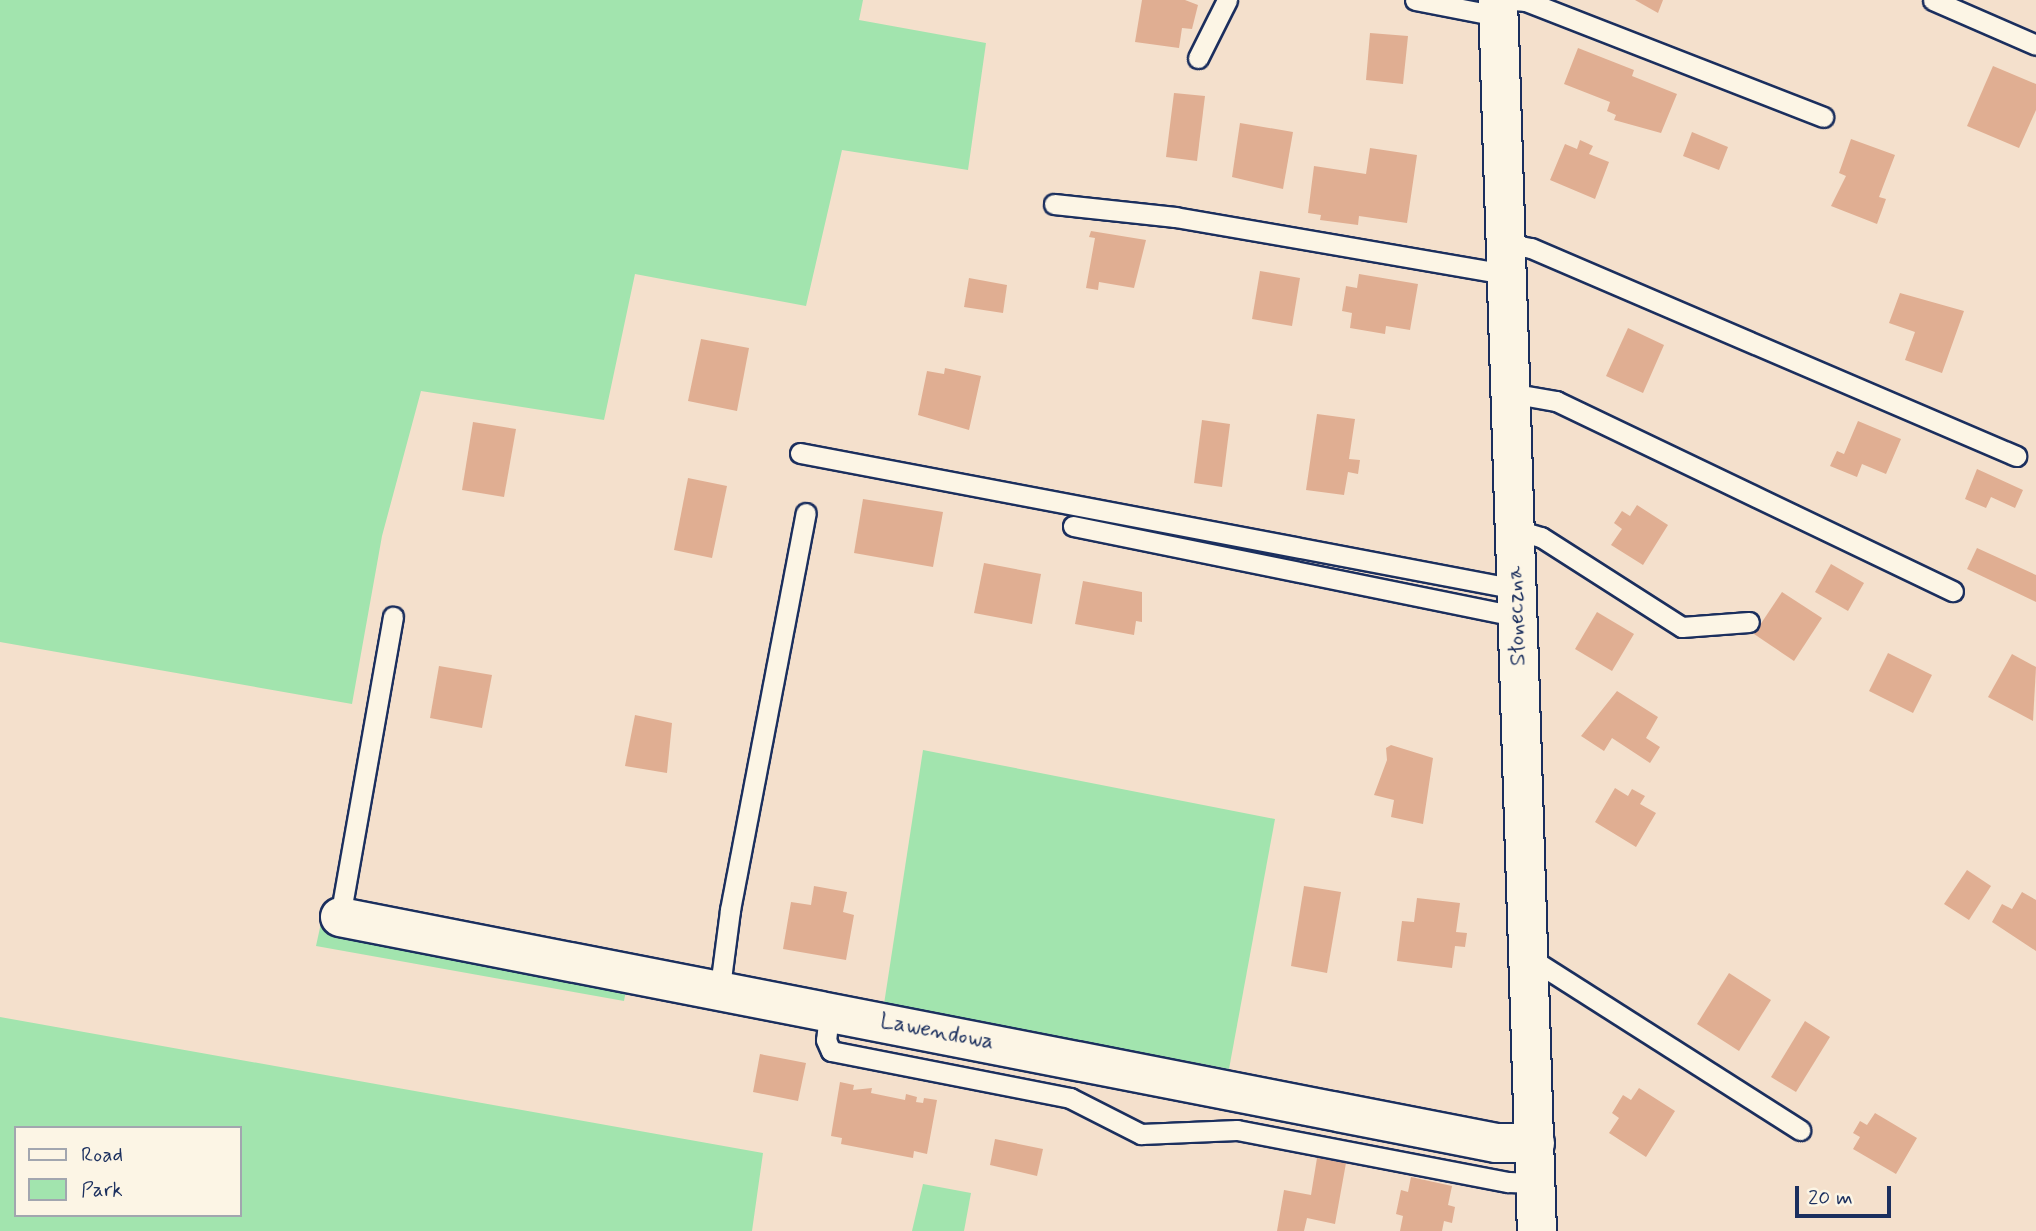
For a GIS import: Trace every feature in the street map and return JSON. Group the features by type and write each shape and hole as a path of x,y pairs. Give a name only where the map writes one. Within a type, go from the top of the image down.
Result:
{"street":[{"name":"Słoneczna","path":"1503,5 1506,259 1537,1231"},
{"name":"Lawendowa","path":"340,917 719,994 1035,1051 1496,1143 1535,1143"}],"lane":[{"path":"1198,58 1227,0"},
{"path":"1415,0 1503,5 1526,1 1824,117"},
{"path":"1933,0 2036,45"},
{"path":"1054,204 1506,259 1531,248 2016,456"},
{"path":"1510,393 1556,401 1953,591"},
{"path":"800,453 1516,603"},
{"path":"719,994 728,921 806,513"},
{"path":"1073,526 1516,603"},
{"path":"1514,529 1541,537 1682,627 1749,622"},
{"path":"340,917 393,617"},
{"path":"1527,956 1800,1130"},
{"path":"829,1013 826,1040 831,1051 1082,1101 1141,1134 1237,1130 1508,1182 1536,1183"},
{"path":"1030,1090 1035,1051"}],"green space":[{"path":"0,0 863,0 859,20 986,43 968,170 842,150 806,306 635,274 604,420 421,391 382,536 352,704 0,642"},
{"path":"923,750 1275,819 1229,1069 884,1004"},
{"path":"321,923 626,990 624,1001 316,946"},
{"path":"0,1017 763,1153 752,1231 0,1231"},
{"path":"923,1184 971,1193 964,1231 912,1231"}],"building":[{"path":"1142,0 1185,0 1198,5 1192,29 1182,28 1179,48 1135,42"},
{"path":"1635,0 1663,0 1658,13"},
{"path":"1370,33 1408,36 1403,84 1366,80"},
{"path":"1578,48 1634,70 1632,76 1677,94 1661,133 1614,120 1616,115 1607,111 1610,102 1564,84"},
{"path":"1993,66 2036,84 2036,110 2019,148 1967,126"},
{"path":"1174,93 1205,96 1197,161 1166,157"},
{"path":"1240,123 1293,132 1283,189 1232,177"},
{"path":"1692,132 1728,147 1719,170 1683,156"},
{"path":"1851,139 1895,155 1879,197 1886,199 1877,224 1831,206 1846,176 1839,173"},
{"path":"1580,140 1593,146 1589,154 1609,162 1595,199 1550,180 1565,144 1577,149"},
{"path":"1370,148 1417,155 1407,223 1359,216 1358,225 1320,220 1321,215 1308,213 1314,166 1366,174"},
{"path":"1091,231 1146,240 1134,288 1099,282 1098,290 1086,288 1095,238 1089,237"},
{"path":"1260,271 1300,278 1292,326 1252,319"},
{"path":"1359,274 1418,284 1410,330 1386,326 1385,334 1350,328 1352,313 1342,311 1346,286 1357,288"},
{"path":"969,278 1007,285 1003,313 964,307"},
{"path":"1900,293 1964,311 1942,373 1905,360 1915,332 1889,323"},
{"path":"1628,328 1664,345 1643,393 1606,376"},
{"path":"701,339 749,348 737,411 688,401"},
{"path":"945,368 981,376 969,430 918,415 927,371 944,374"},
{"path":"1317,414 1355,419 1349,459 1360,460 1358,474 1348,472 1344,495 1306,490"},
{"path":"1202,420 1230,424 1222,487 1194,483"},
{"path":"1858,421 1901,439 1886,474 1862,464 1857,477 1830,466 1837,451 1844,454"},
{"path":"473,422 516,429 504,497 462,490"},
{"path":"1977,469 2023,490 2015,508 1991,497 1986,508 1965,499"},
{"path":"688,478 727,486 712,558 674,550"},
{"path":"863,499 943,512 933,567 854,553"},
{"path":"1637,505 1668,525 1643,565 1611,545 1622,529 1614,523 1622,511 1630,516"},
{"path":"1977,548 2036,575 2036,602 1967,569"},
{"path":"984,563 1041,574 1032,624 974,613"},
{"path":"1831,564 1864,583 1848,611 1815,592"},
{"path":"1083,581 1142,592 1142,622 1136,621 1134,635 1075,624"},
{"path":"1782,592 1822,618 1794,661 1754,634"},
{"path":"1597,612 1634,634 1612,671 1575,649"},
{"path":"1888,653 1932,675 1913,713 1869,691"},
{"path":"2012,654 2036,667 2033,721 1988,697"},
{"path":"439,666 492,675 482,728 430,718"},
{"path":"1617,691 1658,717 1646,738 1660,747 1650,763 1612,738 1604,751 1581,736"},
{"path":"635,715 672,723 667,773 625,766"},
{"path":"1391,745 1433,758 1423,824 1391,817 1394,800 1374,795 1387,760 1386,748"},
{"path":"1615,788 1628,796 1632,789 1645,796 1640,804 1656,813 1636,847 1595,822"},
{"path":"1967,870 1991,886 1969,920 1944,904"},
{"path":"814,886 847,892 843,912 854,915 846,960 783,949 791,902 811,905"},
{"path":"1304,886 1341,892 1327,973 1291,966"},
{"path":"2022,892 2036,900 2036,951 1992,922 2002,904 2012,909"},
{"path":"1417,898 1460,903 1456,932 1467,933 1465,947 1455,946 1452,968 1397,961 1402,921 1414,922"},
{"path":"1729,973 1771,1000 1739,1051 1697,1024"},
{"path":"1805,1021 1830,1037 1796,1092 1771,1077"},
{"path":"760,1054 806,1063 798,1101 753,1092"},
{"path":"840,1082 854,1085 853,1090 872,1088 871,1093 905,1100 906,1094 917,1097 916,1102 923,1103 924,1098 937,1100 927,1154 914,1151 913,1158 841,1144 842,1138 831,1136"},
{"path":"1639,1088 1675,1111 1646,1157 1609,1133 1619,1118 1612,1113 1623,1095 1631,1100"},
{"path":"1875,1113 1917,1138 1896,1174 1853,1149 1860,1137 1853,1133 1860,1121 1867,1125"},
{"path":"995,1139 1043,1149 1037,1176 990,1165"},
{"path":"1317,1158 1346,1163 1335,1224 1307,1218 1304,1231 1277,1231 1284,1190 1311,1195"},
{"path":"1411,1177 1452,1186 1448,1205 1455,1207 1452,1223 1444,1221 1442,1231 1400,1231 1403,1216 1396,1214 1401,1190 1408,1192"}]}
